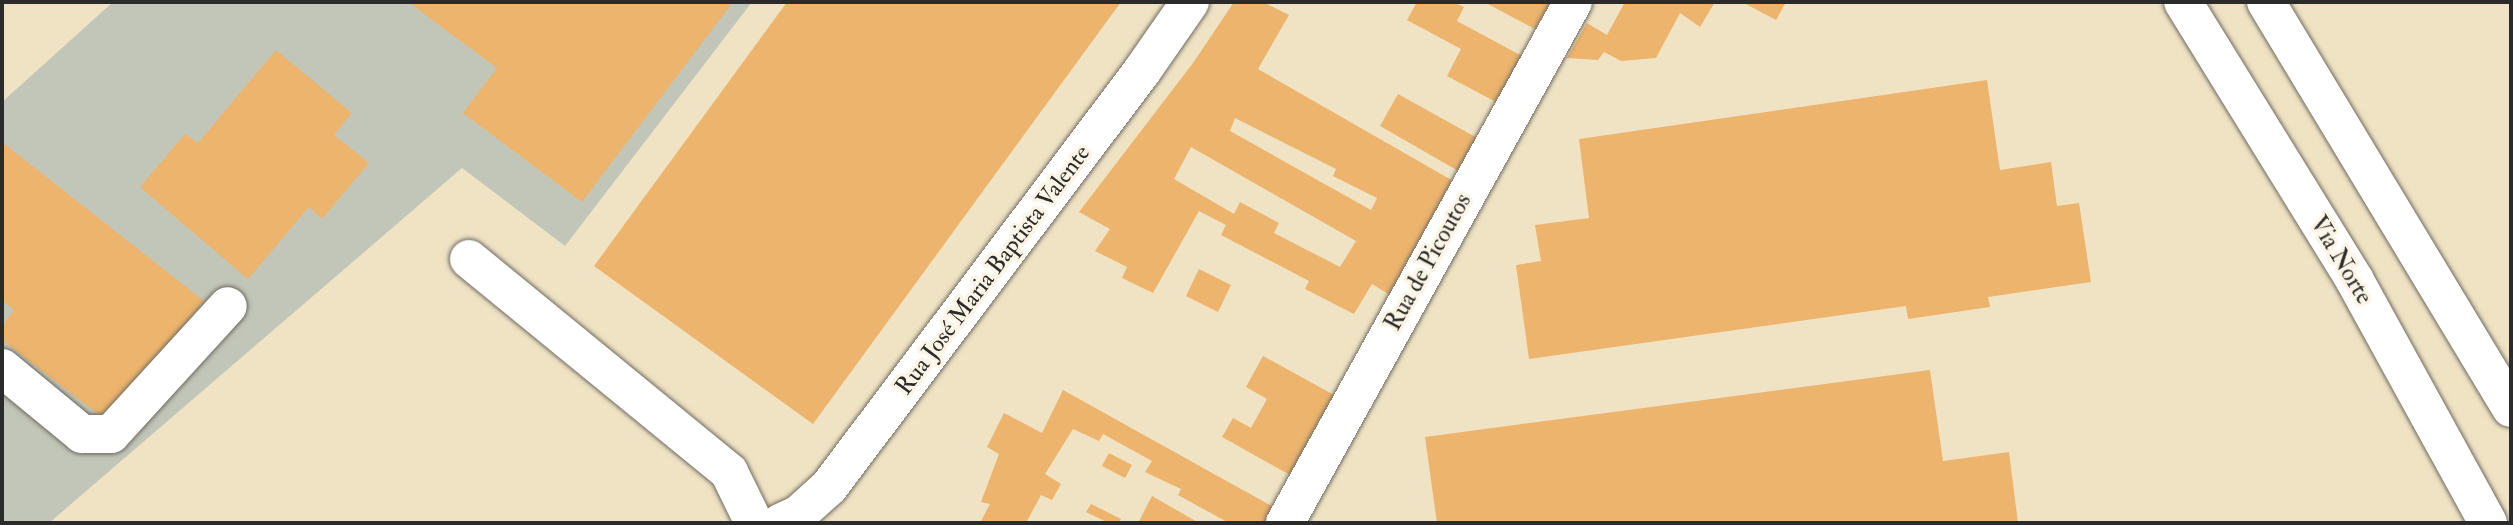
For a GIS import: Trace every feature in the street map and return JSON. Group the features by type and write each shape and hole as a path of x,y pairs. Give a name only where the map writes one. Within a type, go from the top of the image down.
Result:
{"main road":[{"name":"Rua José Maria Baptista Valente","path":"780,523 799,514 829,487 1142,71 1190,2"},
{"name":"Rua de Picoutos","path":"1285,523 1573,2"},
{"name":"Via Norte","path":"2183,2 2354,279 2488,523"},
{"path":"2266,2 2511,408"},
{"path":"469,259 729,472 754,523"},
{"path":"2,368 82,434 111,434 228,306"}],"shaded area":[{"path":"113,2 752,2 565,246 462,168 49,523 2,523 2,102"}],"building":[{"path":"408,2 733,2 582,202 463,113 497,68"},
{"path":"787,2 1121,2 813,424 594,266"},
{"path":"1234,2 1263,2 1289,15 1258,69 1455,182 1390,295 1372,284 1354,314 1305,289 1309,281 1221,235 1226,225 1199,211 1153,293 1122,278 1127,267 1095,251 1110,229 1079,212 1193,63","holes":["1235,118 1336,169 1333,176 1377,198 1371,210 1230,131","1191,147 1356,241 1340,267 1274,233 1279,223 1240,202 1234,214 1174,179"]},
{"path":"1417,2 1453,2 1464,7 1457,21 1522,56 1496,102 1447,76 1461,49 1407,20"},
{"path":"1484,2 1551,2 1535,29"},
{"path":"1625,2 1715,2 1700,27 1680,13 1656,58 1621,61 1604,52 1598,60 1567,58 1587,23 1607,35"},
{"path":"1742,2 1786,2 1776,20"},
{"path":"276,50 352,113 334,135 369,163 322,219 309,207 248,279 140,187 185,134 198,143"},
{"path":"1987,80 2000,170 2051,162 2057,206 2079,203 2091,282 1988,297 1990,307 1908,319 1906,306 1529,359 1516,265 1541,261 1535,225 1589,218 1579,139"},
{"path":"1398,94 1479,139 1460,172 1380,126"},
{"path":"2,142 204,301 107,421 2,340 2,326 14,310 2,300"},
{"path":"1199,269 1231,285 1218,312 1186,296"},
{"path":"1263,356 1334,395 1290,475 1222,437 1233,418 1251,428 1267,399 1246,387"},
{"path":"1930,370 1943,461 2009,452 2018,523 1437,523 1425,437"},
{"path":"1063,390 1275,508 1266,523 1229,523 1178,495 1181,489 1145,472 1152,461 1103,434 1099,441 1073,429 1045,474 1061,484 1052,500 1041,495 1026,523 980,523 990,504 981,502 999,454 987,447 1004,413 1042,433"},
{"path":"1109,453 1132,465 1125,478 1102,466"},
{"path":"1152,496 1199,523 1138,523"},
{"path":"1091,504 1121,519 1119,523 1109,523 1086,512"}]}
